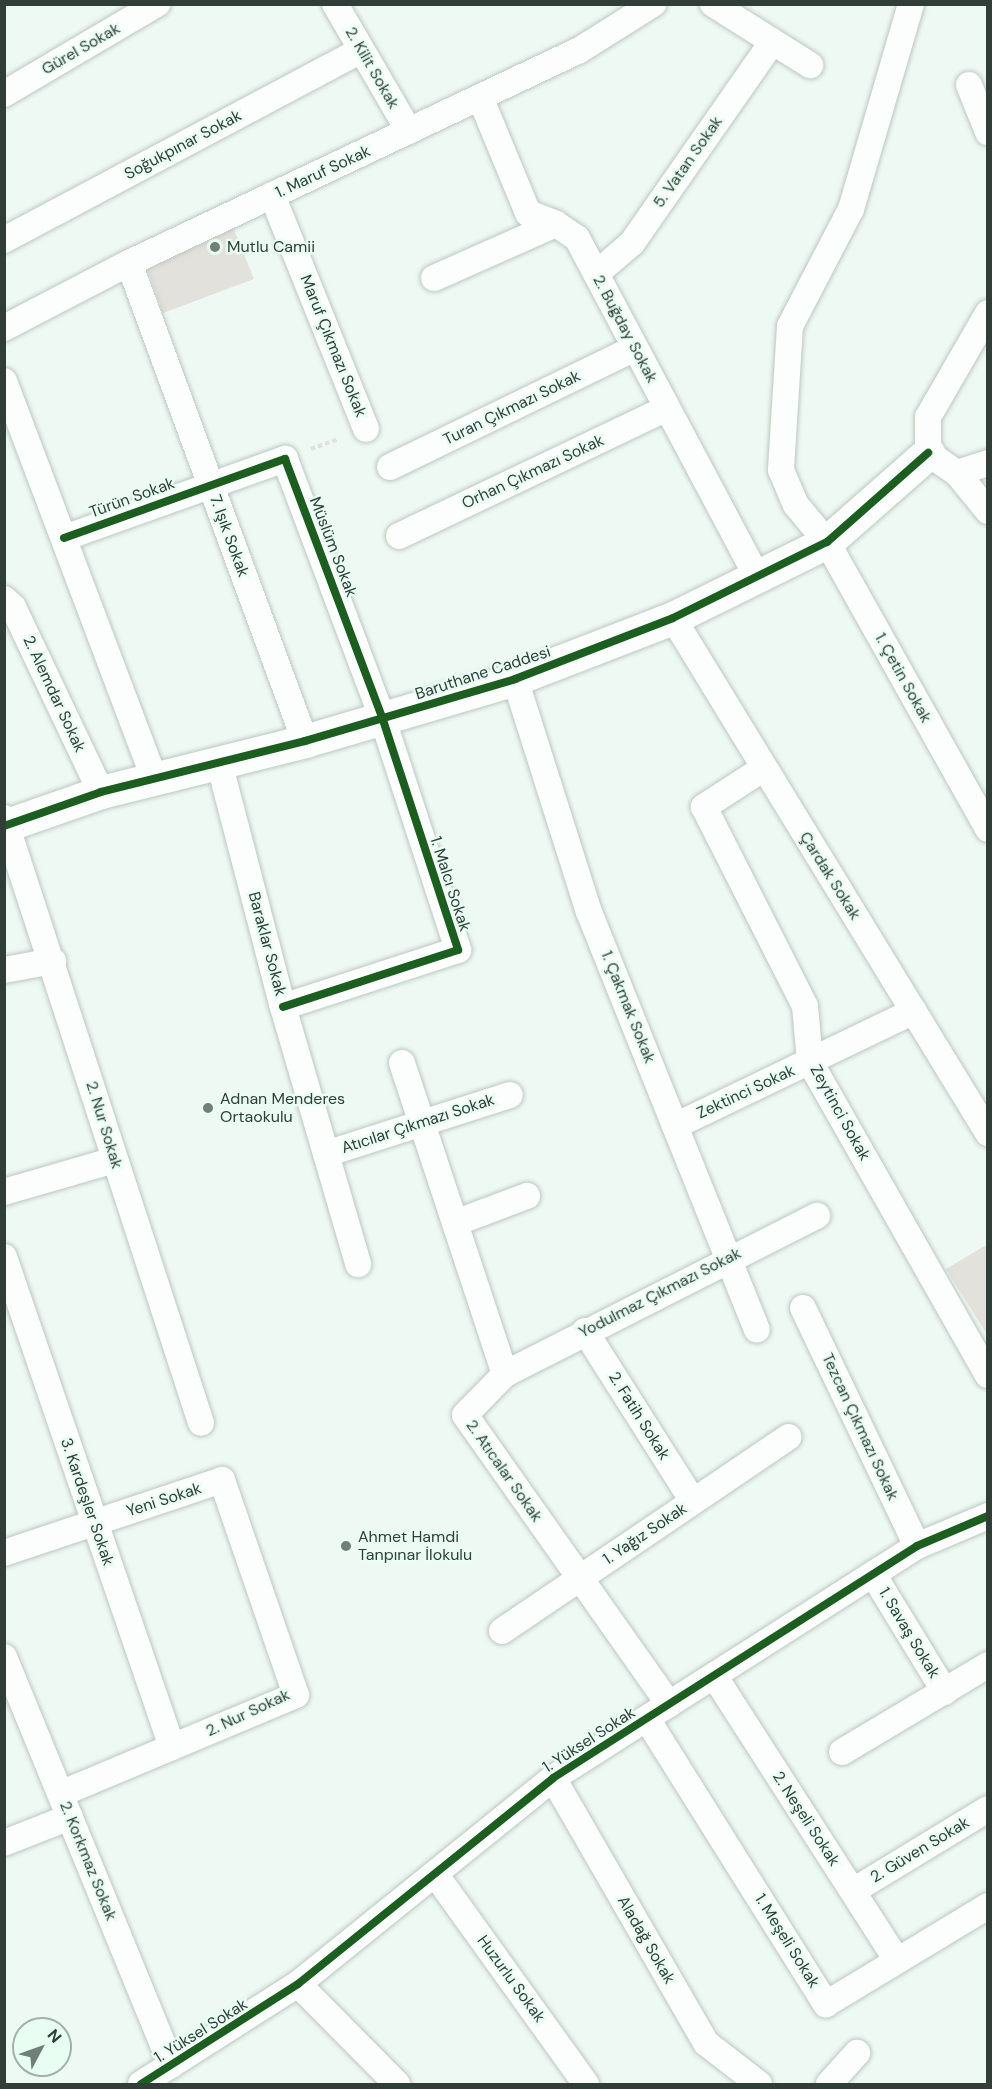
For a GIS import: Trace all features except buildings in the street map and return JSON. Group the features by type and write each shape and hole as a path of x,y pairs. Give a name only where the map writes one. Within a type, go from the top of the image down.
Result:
{"street":[{"name":"Gürel Sokak","path":"4,93 157,4"},
{"name":"2. Kilit Sokak","path":"335,4 409,131"},
{"path":"713,4 810,65"},
{"name":"1. Çetin Sokak","path":"911,4 851,209 790,326 781,470 796,505 827,542 984,817"},
{"name":"1. Maruf Sokak","path":"4,328 129,263 578,51 643,7"},
{"name":"5. Vatan Sokak","path":"596,274 632,243 772,42"},
{"name":"Soğukpınar Sokak","path":"4,240 361,50"},
{"path":"969,86 987,132"},
{"name":"2. Buğday Sokak","path":"480,98 528,213 556,224 577,238 758,579"},
{"name":"Maruf Çıkmazı Sokak","path":"272,195 366,429"},
{"path":"434,278 556,224"},
{"name":"7. Işık Sokak","path":"129,263 304,741"},
{"path":"987,313 928,417 927,453 957,473 987,511"},
{"name":"Turan Çıkmazı Sokak","path":"390,467 635,348"},
{"path":"4,381 154,777"},
{"name":"Orhan Çıkmazı Sokak","path":"399,536 667,408"},
{"name":"Baruthane Caddesi","path":"6,823 154,777 383,720 515,679 673,618 758,579 827,542 927,453"},
{"path":"210,484 285,459"},
{"name":"Müslüm Sokak","path":"285,459 383,720"},
{"path":"957,473 987,463"},
{"name":"Türün Sokak","path":"64,538 210,484"},
{"name":"2. Alemdar Sokak","path":"4,599 13,607 101,792"},
{"name":"Çardak Sokak","path":"673,618 987,1133"},
{"name":"1. Çakmak Sokak","path":"515,679 590,912 757,1329"},
{"name":"1. Malcı Sokak","path":"283,1007 458,950 383,720"},
{"name":"Baraklar Sokak","path":"219,762 283,1007 358,1264"},
{"name":"Zeytinci Sokak","path":"764,768 704,807 805,1006 810,1062 987,1375"},
{"name":"2. Nur Sokak","path":"6,823 201,1423"},
{"path":"4,970 53,962"},
{"name":"Zektinci Sokak","path":"675,1126 914,1011"},
{"path":"402,1063 505,1374"},
{"name":"Atıcılar Çıkmazı Sokak","path":"326,1154 510,1095"},
{"path":"4,1192 114,1160"},
{"path":"455,1223 527,1196"},
{"name":"Yodulmaz Çıkmazı Sokak","path":"505,1374 585,1331 817,1216"},
{"name":"3. Kardeşler Sokak","path":"4,1257 172,1747"},
{"name":"Tezcan Çıkmazı Sokak","path":"803,1308 917,1546"},
{"name":"2. Fatih Sokak","path":"585,1331 693,1501"},
{"name":"2. Atıcalar Sokak","path":"505,1374 465,1415 669,1704"},
{"name":"1. Yağız Sokak","path":"502,1631 788,1437"},
{"name":"2. Nur Sokak","path":"4,1843 65,1805 172,1747 296,1695 222,1480"},
{"name":"Yeni Sokak","path":"4,1553 222,1480"},
{"name":"1. Yüksel Sokak","path":"141,2085 298,1984 553,1778 715,1677 917,1546 987,1516"},
{"name":"1. Savaş Sokak","path":"873,1574 945,1692"},
{"name":"2. Korkmaz Sokak","path":"4,1657 171,2066"},
{"name":"1. Savaş Sokak","path":"842,1752 987,1665"},
{"name":"2. Neşeli Sokak","path":"715,1677 897,1961"},
{"name":"1. Meşeli Sokak","path":"647,1719 826,2004 987,1906"},
{"name":"Aladağ Sokak","path":"553,1778 706,2043 759,2085"},
{"name":"2. Güven Sokak","path":"853,1891 987,1809"},
{"name":"Huzurlu Sokak","path":"435,1874 586,2085"},
{"path":"298,1984 397,2085"},
{"path":"829,2085 857,2053"}],"path":[{"path":"285,459 366,429"}],"cycle path":[{"path":"4,826 101,792 305,741 515,679 673,618 827,542 928,453"},
{"path":"64,538 285,459 383,720 458,950 283,1007"},
{"path":"141,2084 298,1984 553,1778 917,1546 988,1516"}],"place":[{"name":"Mutlu Camii","path":"215,247"},
{"name":"Adnan Menderes Ortaokulu","path":"208,1108"},
{"name":"Ahmet Hamdi Tanpınar İlokulu","path":"346,1546"}]}
